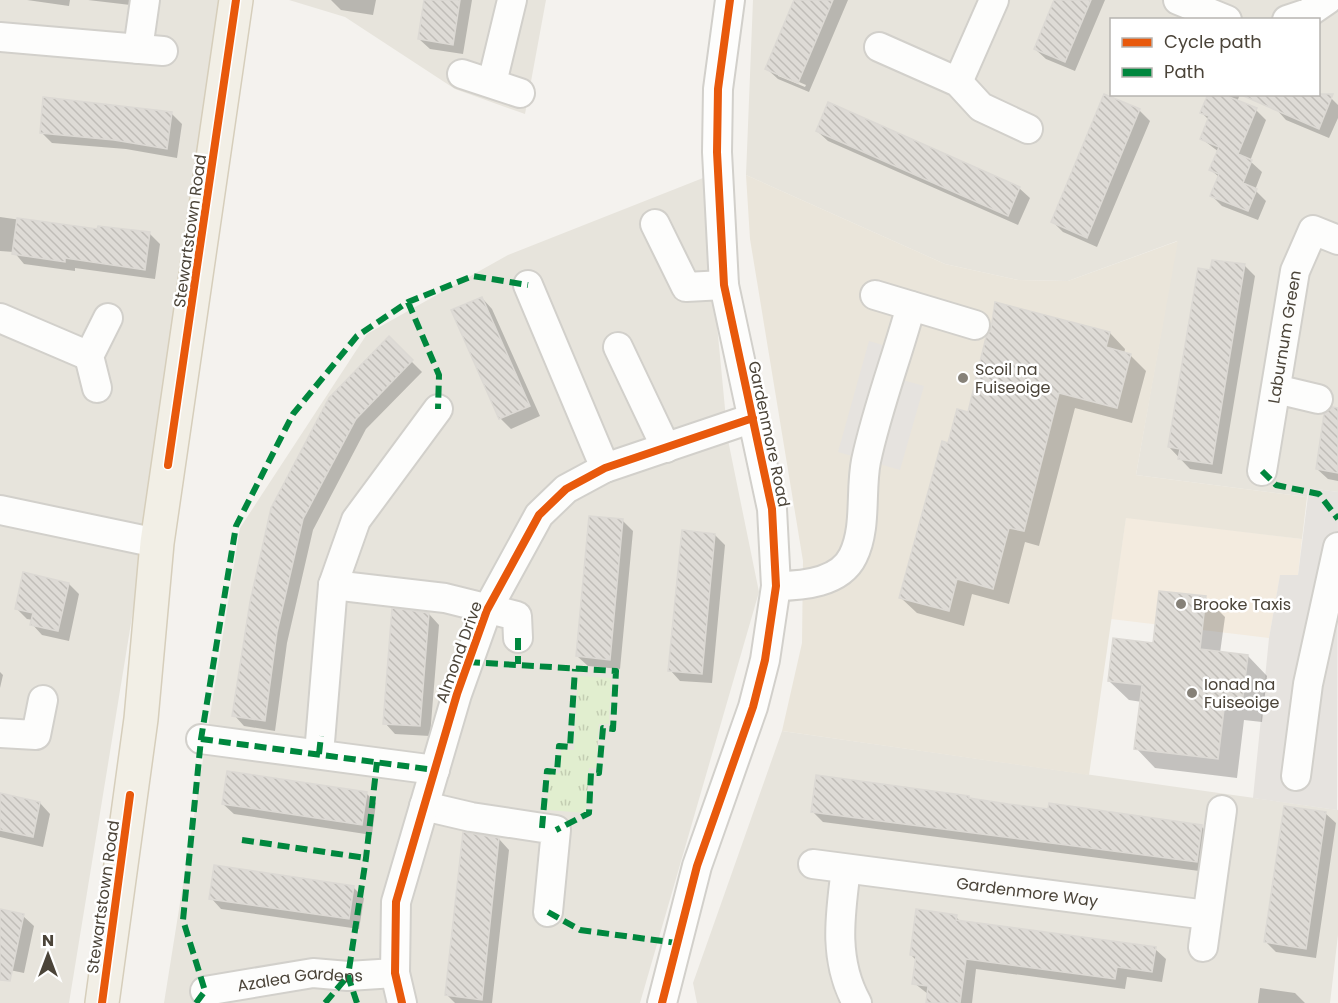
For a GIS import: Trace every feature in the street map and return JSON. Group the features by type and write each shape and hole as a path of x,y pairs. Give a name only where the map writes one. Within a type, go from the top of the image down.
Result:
{"main road":[{"name":"Stewartstown Road","path":"102,1003 141,719 157,543 236,0"}],"street":[{"path":"0,36 150,50 145,0"},
{"path":"492,83 512,0"},
{"name":"Gardenmore Road","path":"662,1003 697,866 753,707 765,660 776,586 772,509 724,285 717,152 718,89 730,0"},
{"path":"958,82 994,0"},
{"path":"1178,0 1222,18"},
{"path":"1294,18 1308,14 1327,0"},
{"path":"879,47 958,82 981,107 1028,129"},
{"path":"462,74 520,93"},
{"path":"655,224 686,287 724,285"},
{"name":"Laburnum Green","path":"1262,471 1296,271 1313,230 1338,240"},
{"path":"528,285 605,468"},
{"path":"875,295 975,326"},
{"path":"776,586 797,586 830,579 853,558 860,534 866,462 911,306"},
{"path":"0,318 89,356"},
{"path":"97,388 89,356 108,318"},
{"path":"618,348 666,448"},
{"path":"1275,389 1318,399"},
{"path":"320,745 333,585 356,520 438,409"},
{"name":"Almond Drive","path":"402,1003 395,972 396,902 457,694 487,610 539,515 566,489 605,468 753,418"},
{"path":"0,510 157,543"},
{"path":"1296,776 1308,684 1330,635 1338,547"},
{"name":"Almond Drive","path":"333,585 445,598 487,610"},
{"path":"487,610 517,616 518,638"},
{"path":"0,733 36,735 43,700"},
{"path":"201,739 320,745 435,770"},
{"path":"424,806 471,817 556,830 548,912"},
{"path":"1203,947 1222,810"},
{"name":"Gardenmore Way","path":"813,864 1207,915"},
{"path":"846,869 839,921 840,950 844,974 857,1003"},
{"name":"Azalea Gardens","path":"205,991 313,972 348,976 395,972"}],"shaded area":[{"path":"0,0 230,0 214,115 69,1003 0,1003"},
{"path":"289,0 546,0 525,114 455,89 345,17"},
{"path":"753,0 1338,0 1338,492 1309,488 1307,497 1136,475 1177,241 1068,281 1018,280 945,264 746,175"},
{"name":"Scoil na Fuiseoige","path":"746,175 945,264 1018,280 1068,281 1178,241 1136,475 1307,497 1302,539 1126,518 1089,775 782,731 802,643 803,561 750,239"},
{"path":"703,178 728,440 759,592 640,1003 164,1003 240,528 367,334 508,255"},
{"path":"869,341 906,352 899,379 924,386 900,470 838,452"},
{"path":"1309,488 1338,492 1337,810 1253,798 1269,638 1280,575 1298,575"},
{"path":"1126,517 1302,539 1298,575 1280,576 1269,638 1111,619"},
{"path":"782,731 1338,810 1338,935 1330,1003 697,1003 693,983"}],"green space":[{"path":"578,676 611,678 609,724 599,724 596,768 589,768 586,813 547,810 549,773 560,773 561,750 574,750"}],"building":[{"path":"424,0 460,0 453,45 418,39"},
{"path":"794,0 833,0 798,83 765,69"},
{"path":"1054,0 1091,0 1065,62 1034,49"},
{"path":"1104,94 1140,109 1087,238 1051,222"},
{"path":"1333,94 1319,129 1244,96"},
{"path":"1207,96 1227,96 1257,108 1238,154 1252,160 1243,183 1257,189 1248,211 1210,196 1219,174 1209,170 1219,147 1200,139 1209,116 1200,113"},
{"path":"43,97 172,112 167,149 114,140 40,133"},
{"path":"828,102 1020,187 1008,216 816,131"},
{"path":"17,218 97,229 98,226 150,232 145,270 65,258 65,262 12,254"},
{"path":"1212,260 1245,264 1212,464 1178,459 1180,449 1168,447 1198,268 1210,270"},
{"path":"482,297 530,406 499,419 451,310"},
{"path":"995,302 1110,332 1106,347 1131,354 1117,408 1059,393 1024,531 1009,528 993,589 957,579 949,611 899,598 942,441 948,443 957,409 968,412 986,337 991,329"},
{"path":"389,336 413,360 356,419 303,519 277,632 265,721 232,716 250,602 271,508 329,398"},
{"path":"1332,407 1338,408 1338,473 1316,469 1324,414"},
{"path":"589,516 623,519 610,660 576,656"},
{"path":"682,530 715,534 702,674 668,671"},
{"path":"23,572 69,583 58,631 30,625 33,613 15,609"},
{"name":"Ionad na Fuiseoige","path":"1159,591 1206,596 1200,649 1248,655 1242,704 1225,701 1218,759 1134,749 1142,685 1108,681 1113,638 1153,643"},
{"path":"392,608 429,613 420,726 383,724"},
{"path":"227,771 367,792 362,825 222,804"},
{"path":"816,775 969,796 969,798 1008,804 1048,809 1049,803 1202,825 1197,862 811,812"},
{"path":"0,793 40,802 33,837 0,830"},
{"path":"1284,806 1326,812 1306,949 1264,942"},
{"path":"463,832 499,838 482,1000 445,995"},
{"path":"214,865 354,886 349,919 209,899"},
{"path":"0,909 24,914 10,981 0,980"},
{"path":"916,909 957,915 956,920 1156,947 1152,972 1117,967 1115,979 966,959 960,1003 926,1003 928,986 912,984 916,956 910,955"}],"marked path":[{"path":"196,1003 205,991 183,920 201,739 236,526 293,414 357,336 408,302 473,276 528,285"},
{"path":"408,302 439,375 438,409"},
{"path":"1262,471 1276,485 1319,494 1338,519"},
{"path":"518,638 518,664"},
{"path":"468,662 616,671 613,729 603,728 599,773 591,773 589,813 556,830"},
{"path":"542,828 547,771 557,772 559,746 570,747 575,669"},
{"path":"319,754 321,736"},
{"path":"201,739 435,770"},
{"path":"357,1003 348,976 366,858 377,762"},
{"path":"242,840 366,858"},
{"path":"548,912 580,930 677,943"},
{"path":"325,1003 348,976"}],"cycle path":[{"path":"168,465 236,0"},
{"path":"662,1003 697,866 753,707 765,660 776,586 772,509 724,285 717,152 718,89 730,0"},
{"path":"402,1003 395,973 396,902 457,694 487,610 539,515 566,489 605,468 753,418"},
{"path":"102,1003 130,795"}],"place":[{"name":"Scoil na Fuiseoige","path":"963,378"},
{"name":"Brooke Taxis","path":"1181,604"},
{"name":"Ionad na Fuiseoige","path":"1192,693"}]}
